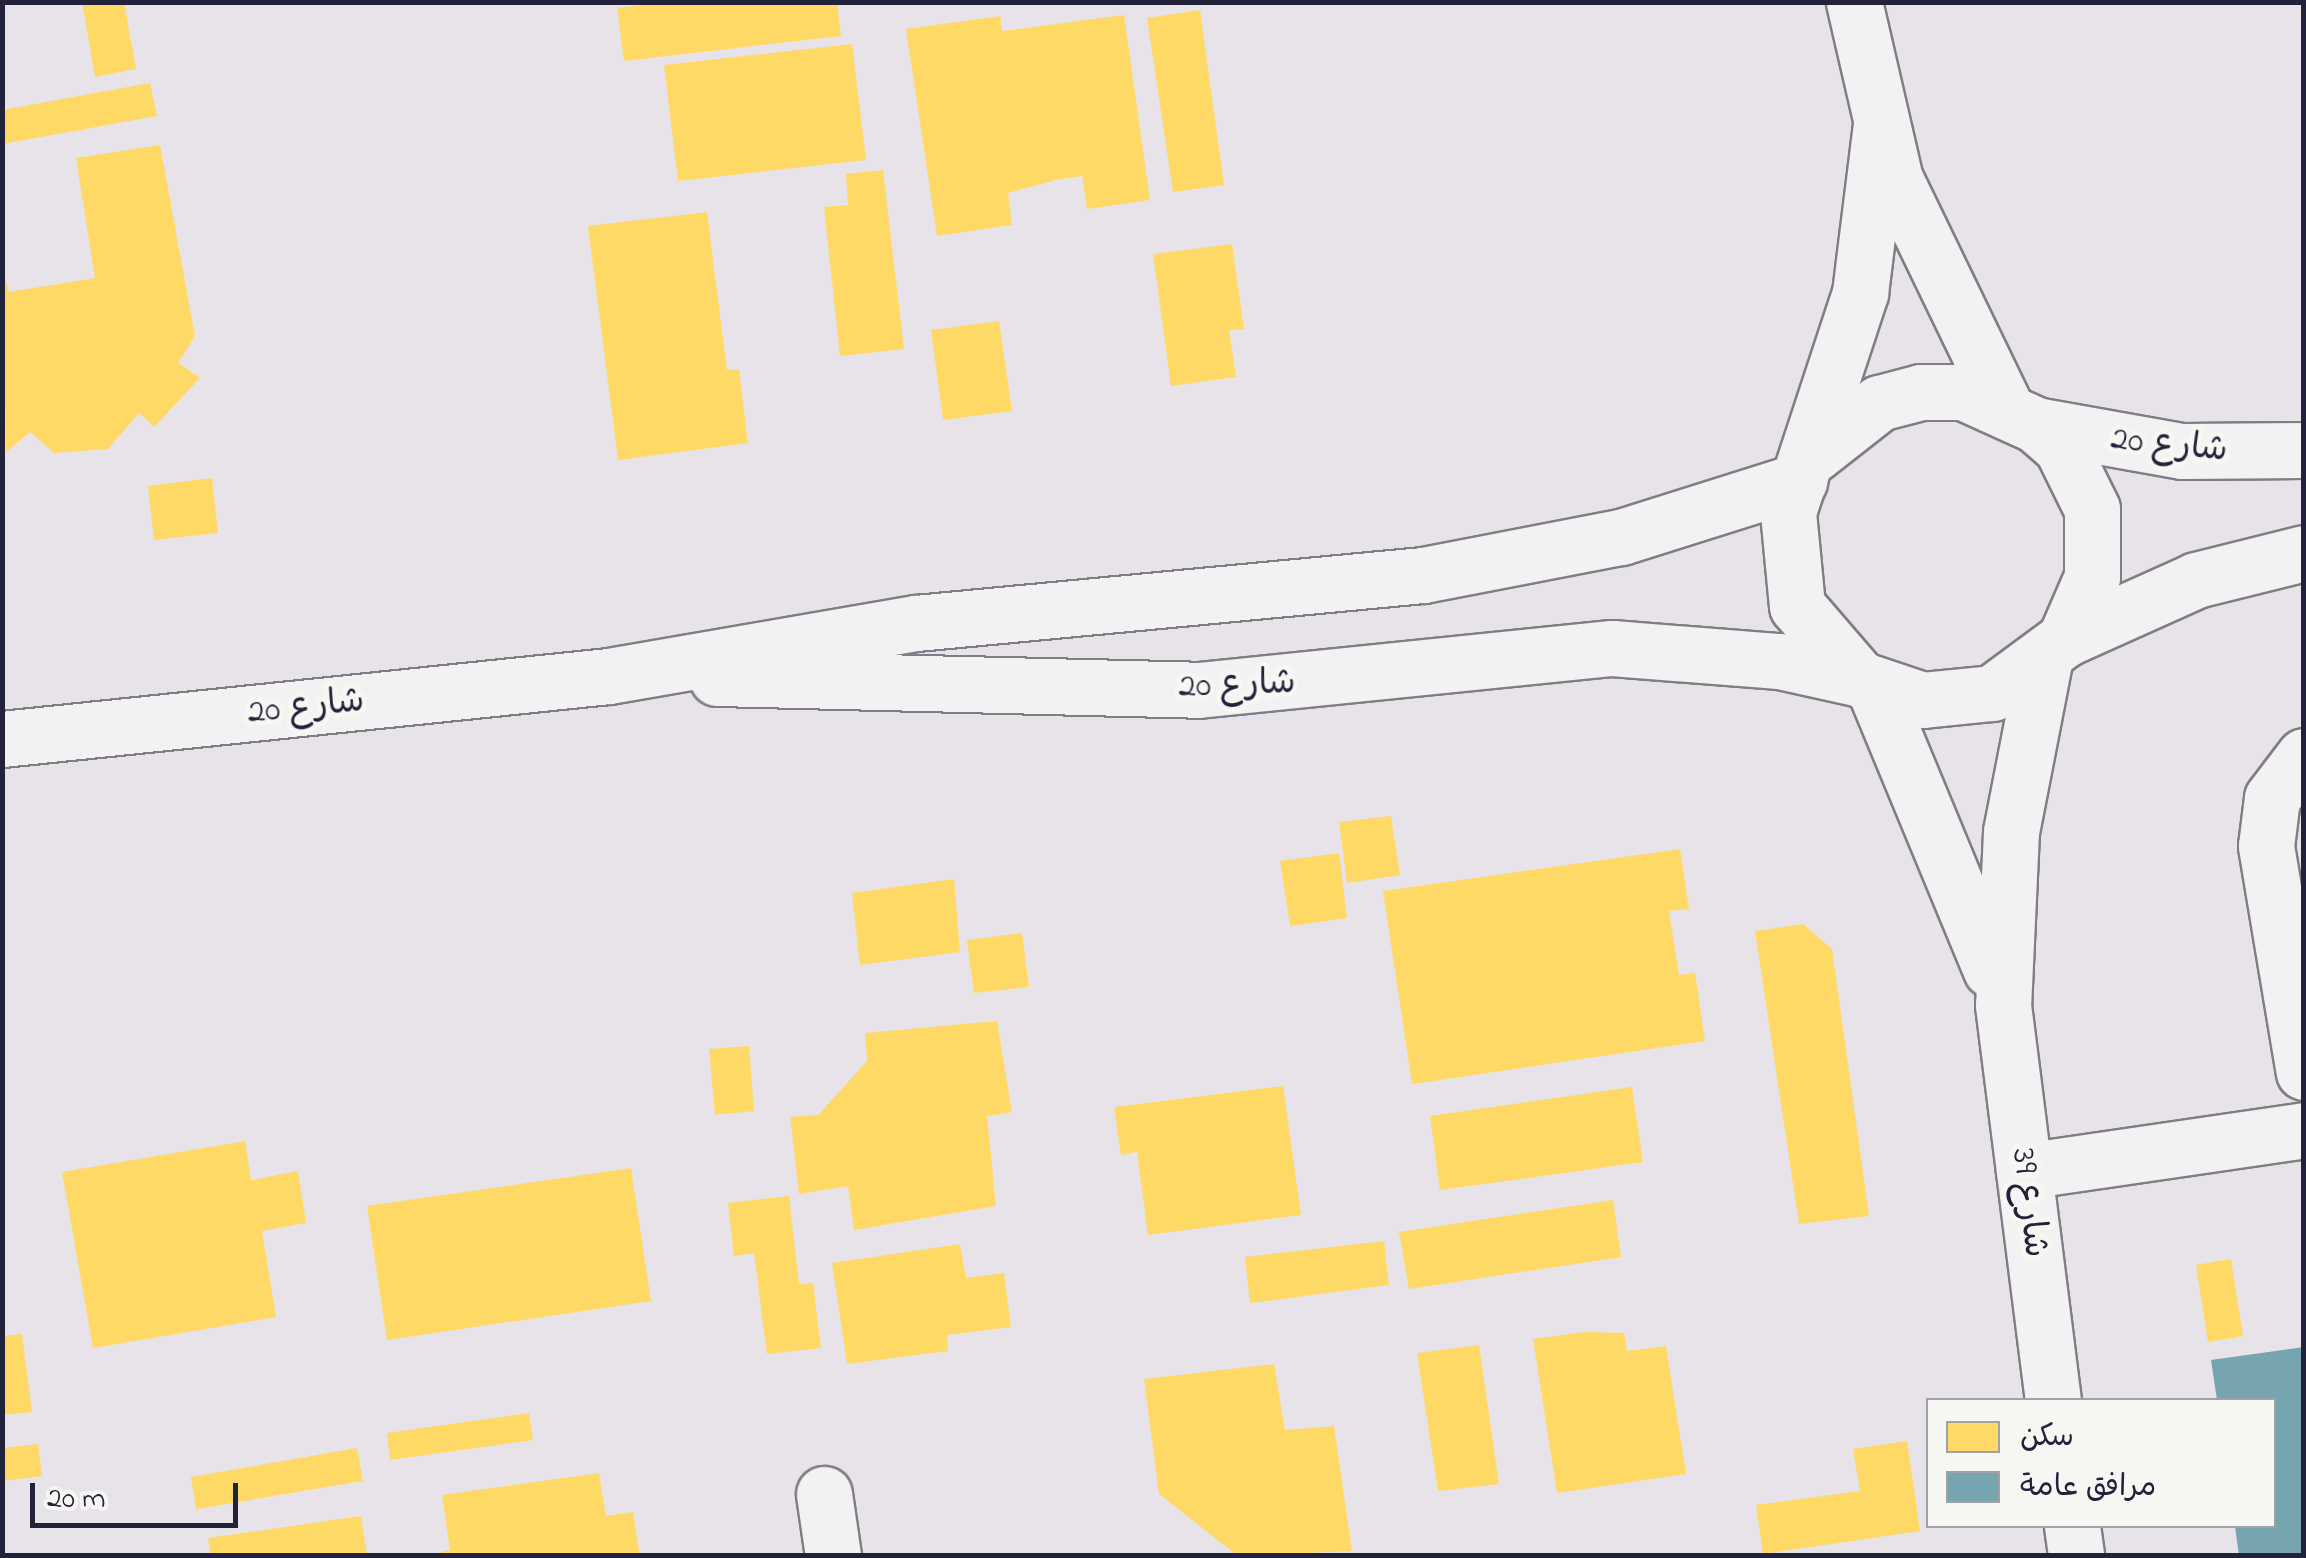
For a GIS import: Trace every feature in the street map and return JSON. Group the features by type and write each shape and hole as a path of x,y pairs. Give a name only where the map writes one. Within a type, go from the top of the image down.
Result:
{"street":[{"path":"1854,2 1880,124 1916,232 2020,414 2062,448 2092,509 2092,577 2055,651"},
{"path":"1880,124 1860,293 1785,543 1797,606 1867,682 1958,701 1992,693 2055,651 2196,580 2304,553"},
{"path":"1806,468 1879,403 1920,392 2020,414"},
{"name":"شارع 20","path":"2020,414 2182,451 2304,450"},
{"name":"شارع 20","path":"2,739 608,676 916,623 1511,561 1806,468"},
{"name":"شارع 20","path":"608,676 1198,690 1612,648 1779,661 1867,682"},
{"name":"شارع 39","path":"2052,1398 2003,1005 2011,832 2055,651"},
{"name":"شارع 39","path":"1867,682 2003,1005"},
{"path":"2304,756 2272,798 2266,846 2304,1072"},
{"path":"2024,1171 2304,1130"},
{"path":"824,1494 833,1556"},
{"path":"2072,1528 2076,1556"}],"building: سكن":[{"path":"82,2 124,2 136,69 95,77"},
{"path":"667,2 837,2 841,36 624,61 617,8"},
{"path":"1200,10 1224,185 1173,192 1147,18"},
{"path":"1124,15 1150,200 1087,209 1082,176 1056,180 1008,193 1012,225 937,236 906,29 1000,16 1002,31"},
{"path":"852,44 866,160 678,181 664,65"},
{"path":"150,83 157,116 2,144 2,110"},
{"path":"160,145 195,336 178,363 200,378 154,427 139,413 108,449 54,453 30,432 6,452 2,266 9,292 95,278 76,158"},
{"path":"883,170 904,349 840,356 824,207 848,205 846,174"},
{"path":"707,212 727,370 739,369 748,443 618,460 588,226"},
{"path":"1232,244 1244,329 1229,330 1236,377 1171,386 1153,254"},
{"path":"999,321 1012,411 943,420 931,330"},
{"path":"212,478 218,533 154,540 148,486"},
{"path":"1391,816 1400,875 1347,883 1339,822"},
{"path":"1680,849 1689,909 1669,911 1679,975 1695,973 1705,1041 1412,1084 1383,891"},
{"path":"1339,853 1347,918 1290,926 1280,861"},
{"path":"954,879 960,952 860,965 852,893"},
{"path":"1803,924 1832,949 1869,1216 1799,1224 1755,931"},
{"path":"1022,933 1029,987 974,993 967,940"},
{"path":"997,1021 1012,1112 987,1116 996,1206 854,1230 848,1186 799,1194 790,1117 818,1115 867,1061 865,1033"},
{"path":"749,1046 754,1111 715,1115 709,1049"},
{"path":"1283,1086 1301,1215 1148,1235 1137,1152 1121,1155 1114,1107"},
{"path":"1632,1087 1643,1162 1440,1190 1430,1116"},
{"path":"245,1141 251,1180 298,1171 306,1223 262,1231 276,1317 93,1348 62,1172"},
{"path":"631,1168 651,1301 387,1340 367,1206"},
{"path":"789,1196 799,1284 813,1283 821,1348 767,1354 754,1253 734,1256 728,1203"},
{"path":"1613,1200 1621,1257 1409,1289 1399,1232"},
{"path":"1384,1241 1389,1285 1250,1303 1245,1257"},
{"path":"960,1244 966,1278 1004,1273 1011,1327 947,1335 948,1351 847,1364 832,1263"},
{"path":"2231,1259 2243,1336 2208,1342 2196,1265"},
{"path":"1584,1332 1624,1333 1627,1351 1666,1346 1686,1474 1557,1493 1533,1339"},
{"path":"22,1334 32,1412 2,1415 2,1336"},
{"path":"1479,1345 1499,1484 1438,1491 1417,1353"},
{"path":"1274,1364 1285,1430 1334,1426 1352,1551 1238,1556 1159,1494 1144,1379"},
{"path":"529,1413 533,1440 390,1460 387,1433"},
{"path":"1907,1441 1920,1531 1763,1554 1756,1505 1860,1491 1853,1449"},
{"path":"38,1444 42,1476 2,1481 2,1448"},
{"path":"357,1448 363,1481 196,1509 191,1477"},
{"path":"599,1473 606,1516 633,1512 640,1556 426,1556 450,1550 442,1495"},
{"path":"361,1516 367,1556 211,1556 208,1538"}],"building: مرافق عامة":[{"path":"2304,1347 2304,1556 2239,1556 2235,1528 2276,1528 2276,1398 2217,1398 2211,1360"}]}
